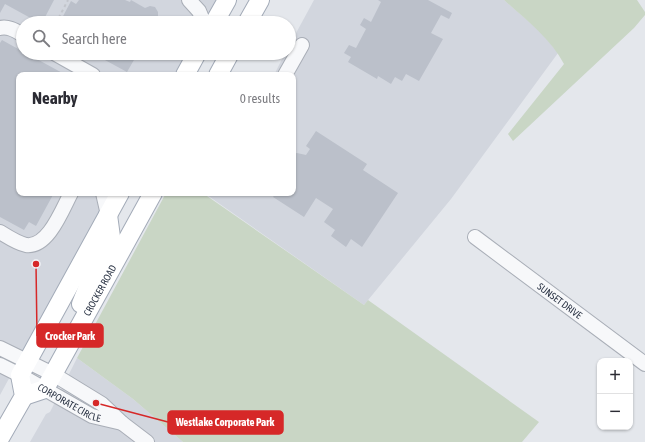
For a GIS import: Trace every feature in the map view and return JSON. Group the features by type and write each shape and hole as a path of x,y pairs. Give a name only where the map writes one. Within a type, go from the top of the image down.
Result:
{"main road":[{"path":"218,16 227,0"},
{"path":"250,16 260,0"},
{"path":"220,72 226,60"},
{"path":"24,396 24,368 118,196"},
{"name":"CROCKER ROAD","path":"47,378 151,196"},
{"path":"0,438 24,396 47,378 82,302 99,259 111,237 108,215"}],"street":[{"path":"189,0 199,11 201,16"},
{"path":"0,28 9,28 16,32"},
{"path":"296,55 302,44"},
{"path":"66,60 87,72"},
{"path":"287,72 293,60"},
{"path":"0,232 23,244 38,244 49,234 69,196"},
{"path":"104,196 108,215"},
{"name":"SUNSET DRIVE","path":"475,238 645,364"},
{"path":"0,348 24,368 47,378"},
{"path":"0,365 24,368"},
{"name":"CORPORATE CIRCLE","path":"24,368 102,404 122,423 147,442"}],"path":[{"path":"60,16 68,0"}],"shaded area":[{"path":"0,0 216,0 208,16 16,16 16,60 183,60 177,72 16,72 16,196 108,196 0,395"},
{"path":"314,0 504,0 541,32 558,53 451,199 364,305 208,196 296,196 296,72 276,72 282,60 296,60 296,33"},
{"path":"77,358 133,399 183,442 30,442 46,414 50,412"}],"green space":[{"path":"504,0 637,0 645,12 645,15 634,28 513,141 508,134 564,64 545,38"},
{"path":"164,196 207,196 364,305 368,300 539,422 522,442 183,442 133,399 77,358"}],"building":[{"path":"0,0 54,0 46,16 27,16 5,4 0,13"},
{"path":"79,0 125,0 130,2 131,0 145,8 150,6 155,7 158,12 158,16 63,16 71,1 76,4"},
{"path":"378,0 428,0 452,13 449,19 441,15 431,33 443,39 419,81 406,74 402,81 395,77 391,84 378,76 377,79 348,62 351,57 344,53 349,45 356,48 366,29 360,25 364,18 371,22 381,2"},
{"path":"2,40 16,48 16,60 39,60 61,72 16,72 16,196 52,196 36,226 29,222 24,230 0,217 0,43"},
{"path":"105,60 134,60 127,72"},
{"path":"316,131 367,164 363,170 398,193 362,247 351,239 346,247 331,236 335,230 324,222 333,209 316,198 304,217 273,197 296,196 296,153 306,155 310,149 306,146"}],"place":[{"name":"Crocker Park","path":"36,264"},
{"name":"Westlake Corporate Park","path":"96,403"}]}
